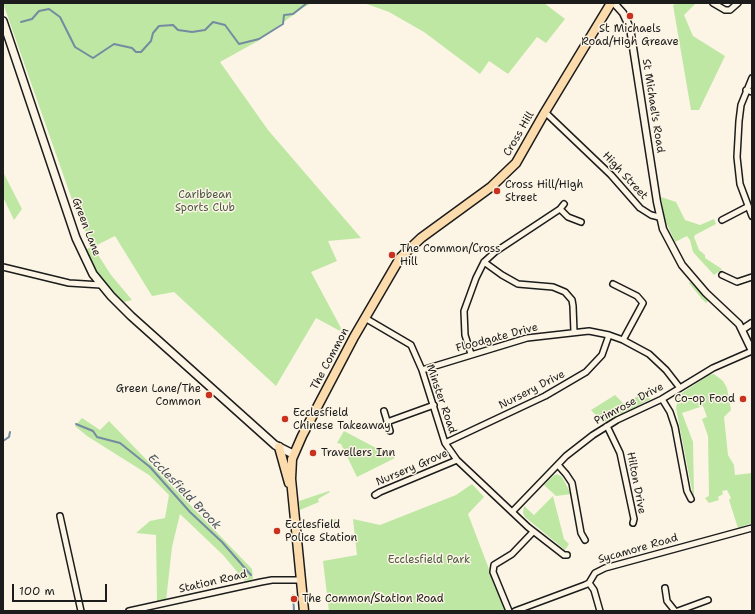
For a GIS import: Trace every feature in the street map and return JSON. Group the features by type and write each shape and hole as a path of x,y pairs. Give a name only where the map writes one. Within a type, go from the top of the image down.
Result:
{"main road":[{"name":"Cross Hill","path":"412,245 502,178 520,158 545,112 610,3"},
{"name":"Green Lane","path":"3,21 76,238 84,258 101,285 131,316 278,447 293,454"},
{"name":"The Common","path":"304,611 302,580 291,487 293,454 330,381 365,318 397,262 412,245"},
{"path":"278,447 291,487"}],"street":[{"name":"St Michael's Road","path":"614,3 622,13 631,33 659,217"},
{"path":"713,3 726,10 730,10 738,3"},
{"path":"752,78 746,90 738,121 737,157 740,184 752,216"},
{"path":"746,90 752,92"},
{"name":"High Street","path":"545,112 611,174 640,208 651,216 659,217"},
{"path":"471,354 465,335 464,311 476,278 484,262 495,252 560,210 564,204"},
{"path":"722,220 748,208"},
{"path":"560,210 568,217 581,222"},
{"path":"659,217 668,240 682,265 698,284 733,317 743,329 752,351"},
{"path":"484,262 515,282 553,287 565,292 572,300 574,332"},
{"path":"3,266 69,283 101,285"},
{"path":"722,275 738,282 752,277"},
{"path":"613,284 637,296 643,303 622,340"},
{"name":"Minster Road","path":"365,318 410,345 422,370 445,443 457,460 533,532 564,555 567,555"},
{"path":"743,329 752,323"},
{"name":"Floodgate Drive","path":"422,370 527,338 574,332 589,332 609,335 638,348 657,362 680,388"},
{"name":"Nursery Drive","path":"445,443 538,399 586,372 602,355 609,335"},
{"name":"Primrose Drive","path":"512,512 578,446 606,426 632,412 662,399 713,368 752,351"},
{"path":"662,399 670,412 675,427 687,490 691,499"},
{"path":"387,422 434,405"},
{"path":"384,411 390,431"},
{"name":"Hilton Drive","path":"606,426 620,453 634,519 633,523"},
{"name":"Nursery Grove","path":"375,496 380,492 457,460"},
{"path":"558,465 570,479 581,533 586,540"},
{"path":"60,516 81,611"},
{"name":"Sycamore Road","path":"515,611 589,583 595,573 605,568 752,528"},
{"path":"509,611 494,572 494,565 512,554 533,532"},
{"name":"Station Road","path":"130,611 261,582 302,580"},
{"path":"589,583 594,590 600,611"},
{"path":"665,588 667,601 676,611 708,600"}],"green space":[{"name":"Caribbean Sports Club","path":"3,3 312,3 304,7 258,41 220,62 268,130 361,238 328,241 337,261 311,272 341,328 340,331 316,318 276,386 174,292 152,296 115,236 93,247 111,275 132,300 124,302 103,282 85,250 93,246 77,214"},
{"path":"364,3 544,3 565,19 546,43 537,37 508,74 489,61 480,74 424,32 389,12"},
{"path":"678,3 696,3 684,15 693,36 725,56 699,110 691,110 673,5"},
{"path":"3,172 22,209 14,220 3,197"},
{"path":"661,197 676,202 685,220 700,225 714,219 716,224 695,235 694,237 699,250 705,255 705,258 722,269 714,275 693,252 690,240 687,236 675,242 665,220"},
{"path":"690,282 708,300 706,303 689,283"},
{"path":"714,374 723,381 727,388 731,410 724,417 728,455 734,465 735,475 752,473 752,523 738,528 729,500 731,498 727,490 722,491 723,494 718,497 719,500 709,503 705,498 709,496 708,436 702,419 707,417 703,406 682,413 693,442 694,495 676,408 679,395 709,375"},
{"path":"643,393 651,399 603,423 591,410 615,395 624,404"},
{"path":"82,418 100,430 109,421 252,569 253,579 245,581 223,555 180,514 172,547 166,601 160,603 157,601 156,535 136,533 150,521 165,518 169,495 149,475 87,436 75,426"},
{"path":"344,431 395,458 357,477 341,444 337,443"},
{"path":"557,474 562,477 571,494 556,496 544,485"},
{"name":"Ecclesfield Park","path":"472,484 484,497 468,514 505,611 329,611 323,561 357,555 353,519 380,525 456,495"},
{"path":"329,491 330,492 318,499 319,502 300,510 299,501"},
{"path":"553,496 564,539 569,544 565,550 525,517 523,513 524,506 534,515"},
{"path":"336,519 337,523 312,528 311,525"}],"waterway":[{"path":"21,22 32,19 39,11 49,9 60,17 75,47 93,58 114,44 132,48 136,52 141,52 151,41 153,33 159,26 173,25 178,30 192,32 205,30 213,22 225,25 239,44 259,39 283,24 284,15 293,14 307,3"},
{"name":"Ecclesfield Brook","path":"76,424 93,431 97,437 120,443 150,467 190,512 222,542 251,575"},
{"name":"Ecclesfield Brook","path":"3,441 9,437 10,432"},
{"name":"Ecclesfield Brook","path":"293,595 294,611"}],"place":[{"name":"St Michaels Road/High Greave","path":"630,16"},
{"name":"Cross Hill/High Street","path":"497,191"},
{"name":"The Common/Cross Hill","path":"392,255"},
{"name":"Green Lane/The Common","path":"209,395"},
{"name":"Co-op Food","path":"743,399"},
{"name":"Ecclesfield Chinese Takeaway","path":"285,419"},
{"name":"Travellers Inn","path":"313,453"},
{"name":"Ecclesfield Police Station","path":"277,531"},
{"name":"The Common/Station Road","path":"294,599"}]}
